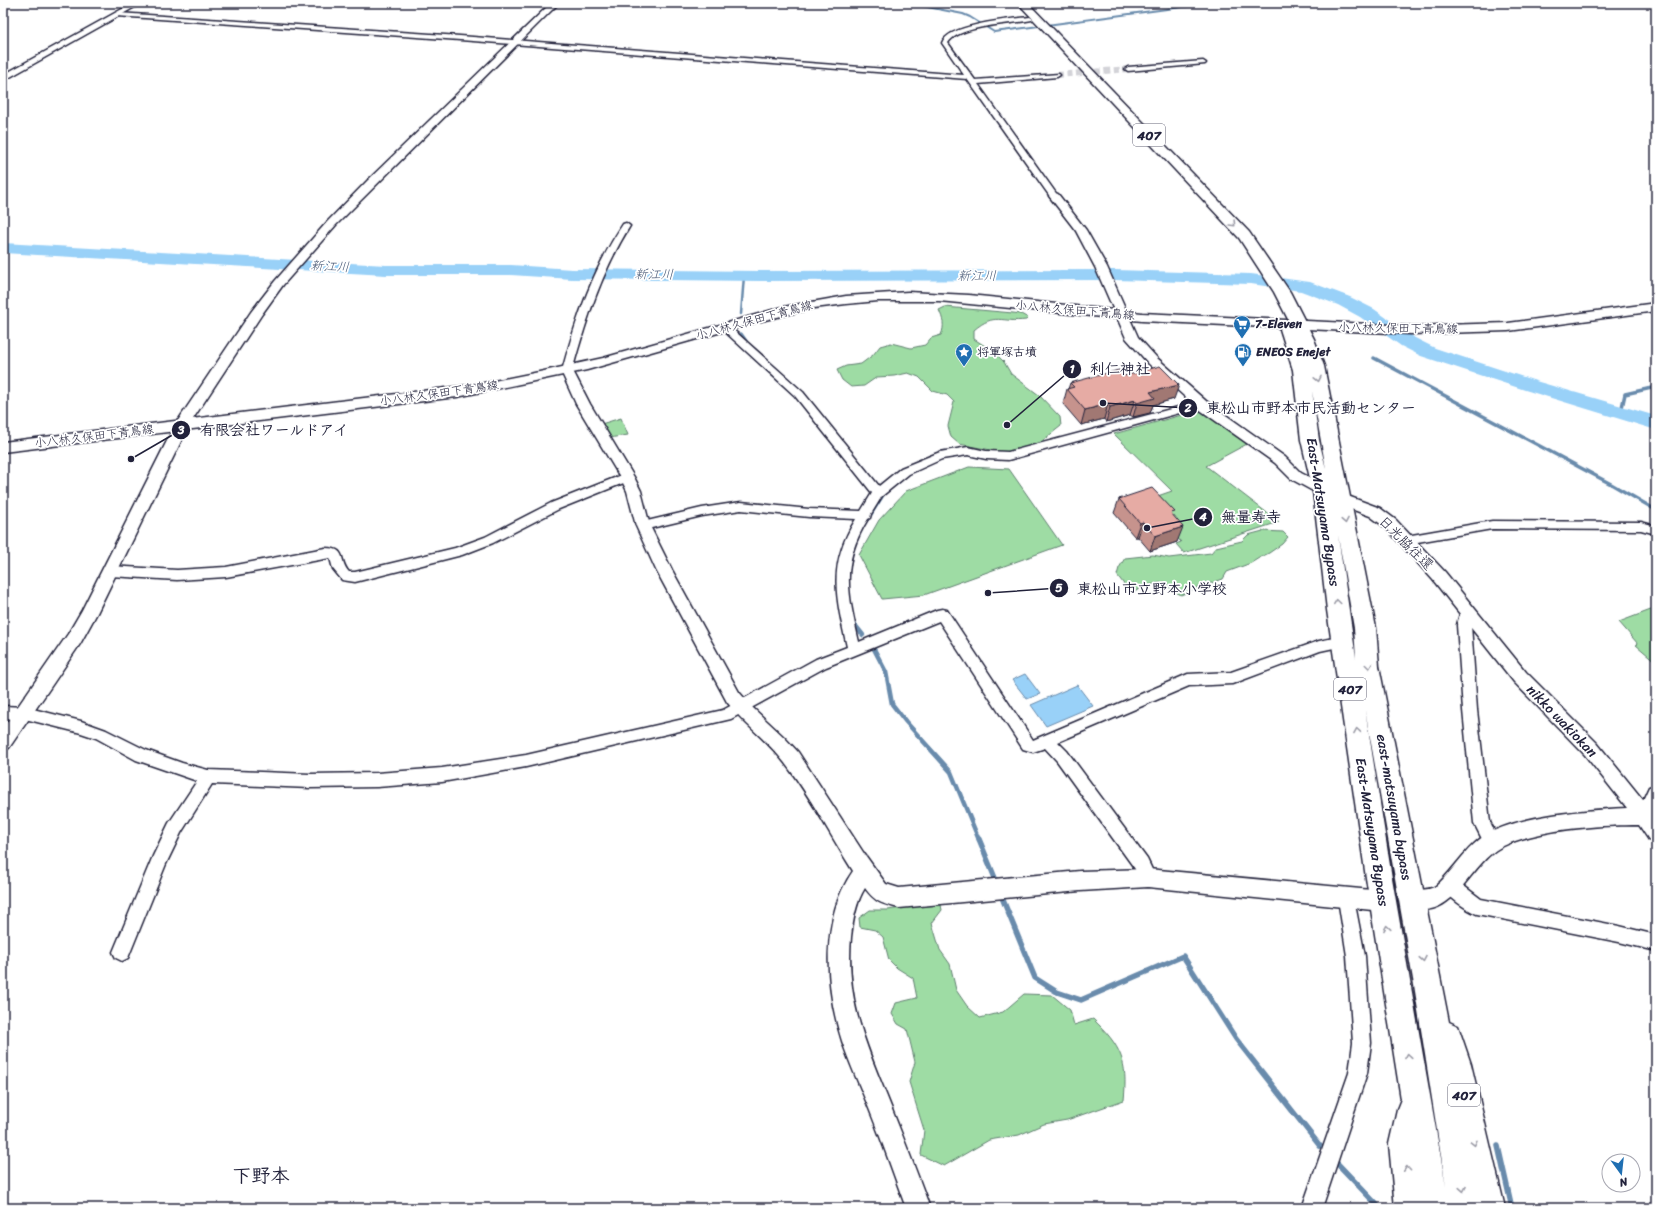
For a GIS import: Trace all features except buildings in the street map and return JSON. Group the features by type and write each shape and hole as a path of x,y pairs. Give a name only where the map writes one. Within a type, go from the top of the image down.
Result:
{"highway":[{"name":"East-Matsuyama Bypass","path":"1014,3 1216,219 1268,281"},
{"name":"East-Matsuyama Bypass","path":"1023,3 1244,235 1292,325 1301,370 1310,440 1331,495 1343,641 1382,901 1415,1095"},
{"name":"east-matsuyama bypass","path":"1331,495 1365,628 1368,666 1428,985"},
{"name":"407","path":"1428,985 1466,1208"},
{"name":"407","path":"1428,985 1445,1025 1456,1064 1489,1208"},
{"name":"407","path":"1411,1208 1405,1144 1415,1095"},
{"name":"407","path":"1415,1095 1434,1208"}],"main road":[{"name":"小八林久保田下青鳥線","path":"3,447 457,392 567,371 627,356 782,310 848,299 902,296 952,299 1122,315 1370,329 1505,327 1656,307"}],"street":[{"path":"3,78 138,3"},
{"path":"3,743 25,713 74,639 110,571 182,425 257,312 282,280 332,223 555,3"},
{"path":"118,15 516,42 971,80 1057,75"},
{"path":"1030,19 973,28 956,33 946,40 945,43 1054,196"},
{"path":"1128,70 1203,63"},
{"name":"日光脇往還","path":"1054,196 1081,230 1101,267 1132,338 1153,361 1201,404 1280,460 1296,476 1331,495 1375,512 1391,524 1467,610"},
{"path":"626,226 606,260 594,288 576,337 567,371 583,404 627,477 634,491 643,526 664,570 732,697 740,707 768,732 791,757 864,872 879,891 886,895 899,898 1080,881 1148,878 1346,899 1382,901"},
{"path":"725,327 799,394 878,493"},
{"path":"854,649 843,601 842,569 853,533 866,515 878,493 906,471 940,456 968,451 986,455 1008,456 1201,404"},
{"path":"110,571 177,575 226,572 332,553 337,557 339,569 346,576 355,577 458,552 489,540 555,506 627,477"},
{"path":"643,526 702,512 741,506 809,513 866,515"},
{"path":"1406,540 1492,525 1641,526 1656,530"},
{"path":"1467,610 1464,625 1470,710 1482,823 1492,842"},
{"name":"nikko wakiokan","path":"1467,610 1520,677 1591,749 1628,794 1650,816 1656,834"},
{"path":"3,712 25,713 80,726 101,734 141,755 182,770 208,776 310,781 377,780 442,775 526,761 726,715 821,663 942,614 1028,746 1032,746 1188,680 1196,679 1218,681 1232,678 1319,646 1343,641"},
{"path":"1047,740 1062,756 1141,864 1148,878"},
{"path":"122,952 159,861 175,828 208,776"},
{"path":"1411,899 1433,898 1442,894 1481,851 1492,842 1507,835 1542,826 1594,818 1650,816 1656,793"},
{"path":"864,872 854,884 845,911 839,948 841,984 845,1011 858,1054 885,1119 918,1208"},
{"path":"1450,886 1477,906 1619,934 1656,943"},
{"path":"1312,1208 1358,1074 1362,1043 1356,956 1346,899"}],"green space":[{"path":"945,307 1021,314 1028,318 1026,320 1017,321 998,319 987,321 974,330 974,339 993,351 1004,362 1011,374 1039,395 1060,417 1061,426 1037,445 1007,453 959,444 951,437 948,426 954,402 947,395 933,391 919,377 908,373 877,377 864,386 851,387 842,380 837,370 846,366 861,364 873,355 880,346 891,343 911,348 925,345 931,338 941,335 943,322 939,310"},
{"path":"1196,411 1203,412 1247,444 1206,466 1279,522 1184,553 1176,544 1181,542 1169,529 1149,499 1172,491 1114,434"},
{"path":"621,418 628,435 609,438 601,424"},
{"path":"969,467 1009,469 1062,545 924,595 882,599 859,555 879,520 906,491"},
{"path":"1263,531 1283,532 1288,537 1282,544 1269,553 1251,563 1227,572 1223,579 1181,595 1172,590 1165,582 1144,586 1133,593 1126,587 1117,575 1125,558 1153,555 1169,558 1211,553 1216,547 1242,541 1248,535"},
{"path":"1656,608 1656,662 1636,645 1638,644 1619,622"},
{"path":"927,904 941,905 942,910 932,923 940,950 950,964 956,990 967,1006 980,1018 1003,1012 1024,994 1052,995 1070,1010 1074,1025 1093,1019 1116,1046 1120,1055 1125,1075 1124,1100 1067,1120 1044,1124 1019,1135 989,1140 944,1166 921,1155 924,1130 909,1082 915,1062 907,1029 898,1024 892,1014 896,1003 917,998 913,978 897,968 889,960 883,937 875,930 860,927 859,918 870,910 888,910"}],"water":[{"path":"1025,674 1040,694 1027,699 1012,680"},
{"path":"1077,685 1093,706 1046,726 1031,705"}],"waterway":[{"path":"907,3 963,14 994,32 1212,3"},
{"name":"新江川","path":"3,248 386,270 511,270 572,274 759,276 1115,275 1251,279 1304,286 1344,301 1367,313 1408,342 1428,352 1532,386 1656,423"},
{"path":"741,314 744,276"},
{"path":"741,334 746,341"},
{"path":"1374,358 1611,484 1656,510"},
{"path":"1621,412 1625,394 1656,387"},
{"path":"868,519 883,495"},
{"path":"855,625 863,635"},
{"path":"874,649 886,672 892,704 906,722 951,772 979,840"},
{"path":"979,839 995,878"},
{"path":"1003,900 1035,978 1057,992 1081,1000 1183,956 1236,1039 1320,1146"},
{"path":"1498,1146 1512,1208"},
{"path":"1336,1162 1377,1205"}],"tunnel":[{"path":"1057,75 1128,69"}],"place":[{"name":"7-Eleven","path":"1242,339"},
{"name":"将軍塚古墳","path":"964,367"},
{"name":"ENEOS Enejet","path":"1243,367"},
{"name":"東松山市野本市民活動センター","path":"1103,403"},
{"name":"利仁神社","path":"1007,425"},
{"name":"有限会社ワールドアイ","path":"131,459"},
{"name":"無量寿寺","path":"1147,528"},
{"name":"東松山市立野本小学校","path":"988,593"}],"district":[{"name":"下野本","path":"261,1175"}]}
